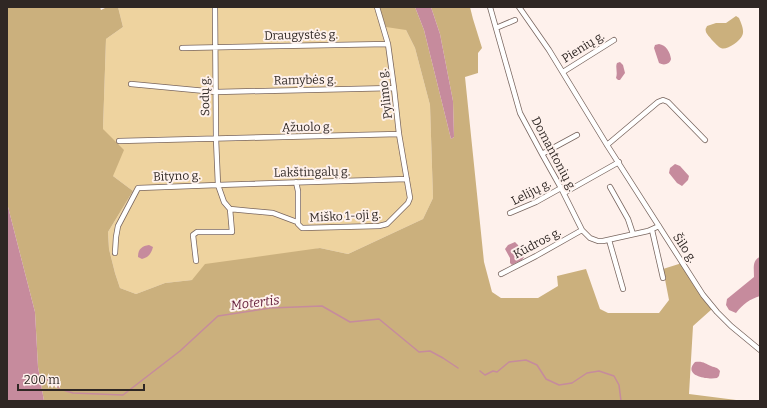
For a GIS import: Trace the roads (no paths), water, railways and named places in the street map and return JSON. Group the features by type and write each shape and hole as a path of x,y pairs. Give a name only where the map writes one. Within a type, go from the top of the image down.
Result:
{"street":[{"name":"Sodų g.","path":"215,7 216,139 218,185 224,202 230,209"},
{"name":"Pylimo g.","path":"377,7 388,44 399,134 407,179"},
{"name":"Domantonių g.","path":"490,7 520,113 564,193 582,230 590,238 598,241 609,240 652,230 659,226"},
{"name":"Šilo g.","path":"519,7 703,294 717,312 731,326 760,350"},
{"path":"496,28 515,20"},
{"name":"Pienių g.","path":"562,72 614,40"},
{"name":"Draugystės g.","path":"182,48 388,44"},
{"name":"Ramybės g.","path":"131,84 216,92 394,88"},
{"path":"607,145 658,102 663,100 668,102 705,140"},
{"name":"Ąžuolo g.","path":"118,140 399,134"},
{"path":"542,154 577,135"},
{"name":"Lelijų g.","path":"564,193 619,162"},
{"name":"Lakštingalų g.","path":"218,185 407,179"},
{"name":"Miško 1-oji g.","path":"230,209 273,213 298,224 302,228 379,226 387,224 408,203 410,198 407,179"},
{"path":"296,182 298,191 298,224"},
{"name":"Bityno g.","path":"116,253 118,226 138,188 218,185"},
{"path":"610,187 628,219 633,234"},
{"name":"Lelijų g.","path":"510,213 536,202 561,188"},
{"path":"196,261 193,235 197,232 232,232 230,209"},
{"name":"Kūdros g.","path":"501,274 582,230"},
{"path":"652,230 663,278"},
{"path":"609,240 623,289"}],"waterway":[{"name":"Motertis","path":"63,390 73,393 123,395 180,351 218,316 270,308 322,306 350,322 379,319 419,352 430,351 458,368"},
{"name":"Motertis","path":"480,371 485,375 493,371 497,372 509,362 526,360 537,365 546,379 559,385 572,383 587,373 599,371 614,376 619,385 621,401"},
{"name":"Motertis","path":"38,375 50,381 59,388"}]}
